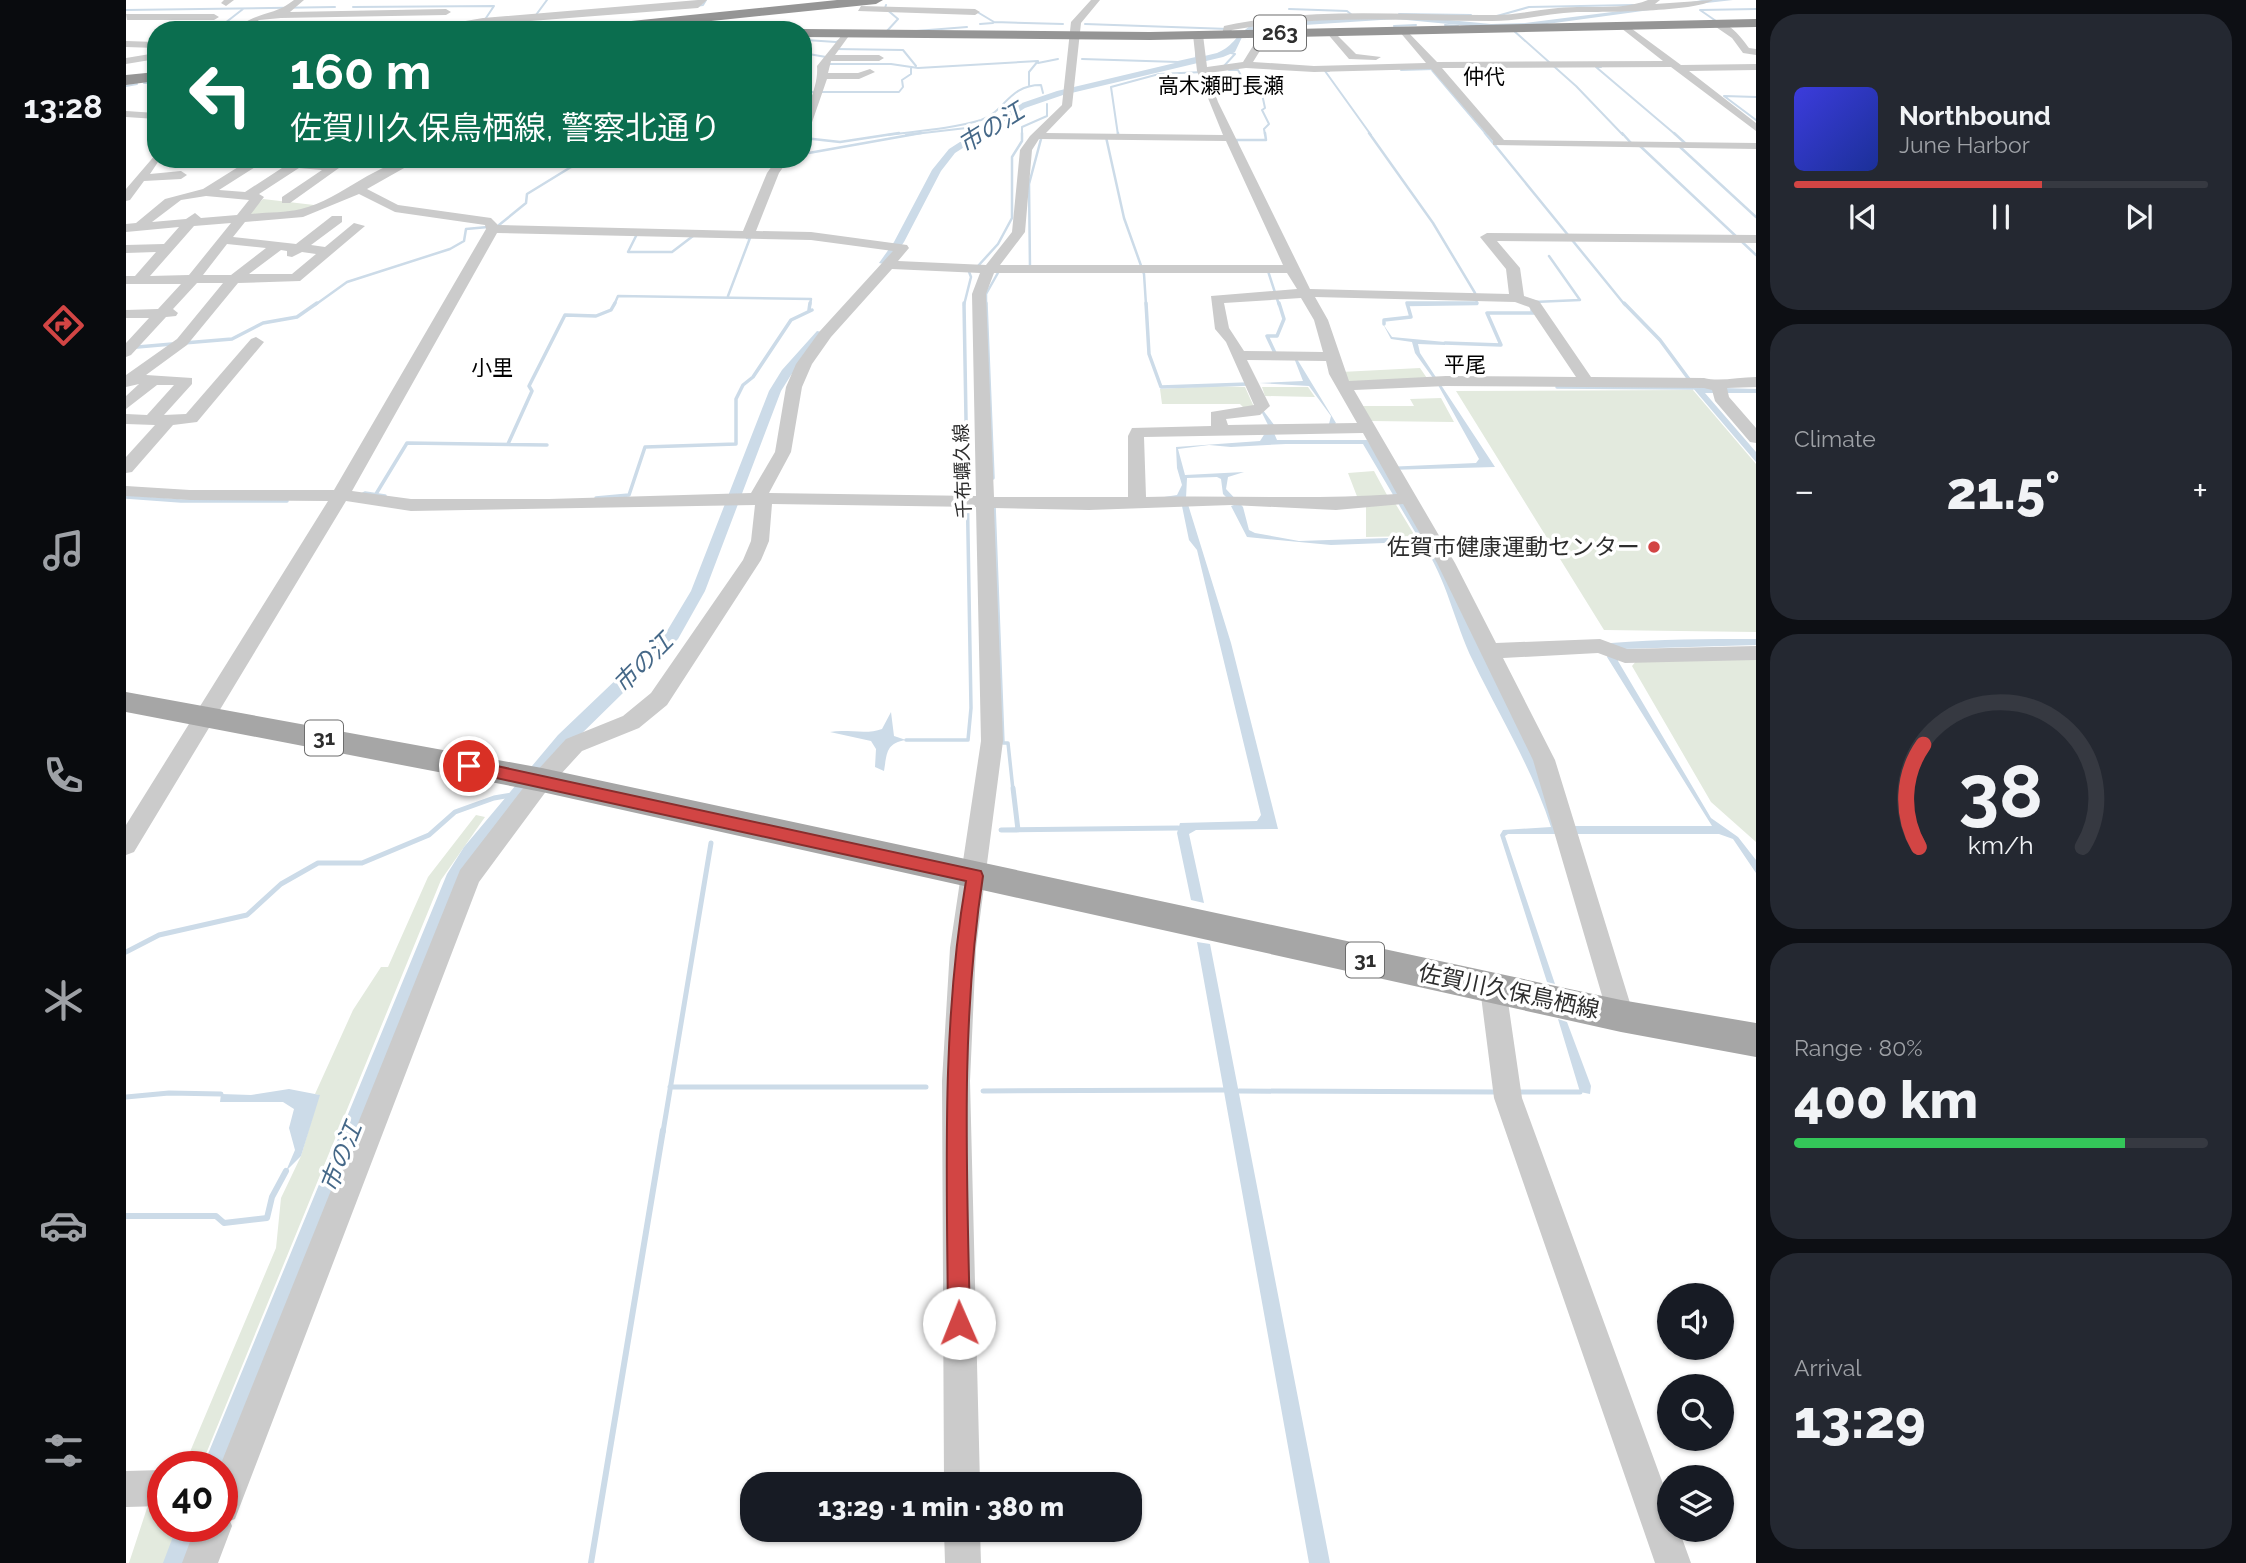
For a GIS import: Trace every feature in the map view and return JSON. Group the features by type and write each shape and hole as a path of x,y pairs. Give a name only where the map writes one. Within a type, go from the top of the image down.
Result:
{"highway":[{"path":"632,21 654,17 905,0"},
{"path":"864,4 884,7"},
{"name":"263","path":"812,34 844,36 1198,35 1227,31 1261,34 1756,23"},
{"path":"126,78 147,76"}],"main road":[{"name":"31","path":"126,702 532,778 975,876"},
{"name":"佐賀川久保鳥栖線","path":"975,876 1621,1016 1756,1040"}],"street":[{"path":"252,21 286,11 300,0"},
{"path":"326,21 352,0"},
{"path":"484,21 654,17 698,5 703,0"},
{"path":"973,34 976,0"},
{"name":"千布蠣久線","path":"975,876 992,741 982,501 979,294 992,267 1018,232 1022,215 1026,150 1036,136 1067,106 1071,91 1073,35 1079,18 1096,0"},
{"path":"1227,31 1289,13 1370,16 1469,13 1507,18 1607,5 1640,7 1656,0"},
{"path":"1527,23 1709,0"},
{"path":"1364,2 1370,16"},
{"path":"1390,2 1394,7 1436,7 1443,14"},
{"path":"498,20 510,6"},
{"path":"884,7 975,12"},
{"path":"286,11 300,15 449,9 440,21"},
{"path":"406,21 414,12"},
{"path":"367,21 376,13"},
{"path":"134,14 162,19 214,17"},
{"path":"293,21 300,15"},
{"path":"1716,23 1735,36 1751,52"},
{"path":"1624,26 1756,128"},
{"path":"1404,31 1429,65 1499,143 1756,146"},
{"path":"1331,32 1353,57 1429,65"},
{"path":"1246,65 1261,41 1261,34"},
{"path":"126,35 147,35"},
{"path":"1198,35 1202,67 1230,138 1292,269 1321,320 1330,357 1391,468 1401,498 1447,563 1544,760 1567,829 1621,1016"},
{"path":"812,102 825,61 844,36"},
{"path":"126,44 147,48"},
{"path":"1535,50 1552,65"},
{"path":"126,61 147,53"},
{"path":"825,61 879,58"},
{"path":"825,61 845,65"},
{"path":"825,61 859,76 870,72"},
{"path":"1202,67 1756,67"},
{"path":"126,114 147,116"},
{"path":"1036,136 1230,138"},
{"path":"130,198 147,168"},
{"path":"126,307 139,280 189,224 211,192 247,168"},
{"path":"129,349 192,280 241,219 252,197 292,168"},
{"path":"286,200 333,168"},
{"path":"210,280 269,244 317,209 361,190 378,175 394,168"},
{"path":"747,236 777,168"},
{"path":"140,178 181,175"},
{"path":"126,845 205,715 349,498 492,230 491,222 395,208 361,190"},
{"path":"139,280 295,278 359,226 286,200 211,192 175,196 140,226"},
{"path":"126,228 241,219 317,209"},
{"path":"258,279 337,219"},
{"path":"492,230 829,237 967,268 1292,269"},
{"path":"1588,384 1527,301 1513,268 1487,237 1745,239"},
{"path":"224,240 328,251"},
{"path":"129,380 179,343 234,279 269,244"},
{"path":"126,249 168,248"},
{"path":"742,498 778,467 786,446 790,401 808,358 893,253"},
{"path":"1221,431 1217,415 1260,408 1255,384 1241,371 1233,341 1222,329 1216,299 1306,293 1476,296 1527,301"},
{"path":"126,314 206,312"},
{"path":"126,419 191,419 256,342"},
{"path":"1238,355 1330,357"},
{"path":"126,468 132,454 186,381 129,380"},
{"path":"126,404 152,381"},
{"path":"1344,386 1438,382 1704,383 1719,391 1756,438"},
{"path":"1719,391 1726,382 1756,382"},
{"path":"1137,501 1138,432 1367,428"},
{"path":"126,491 349,498 411,505 549,505 742,498 1185,502 1232,500 1336,504 1401,498"},
{"path":"238,1461 469,877 532,778 574,745 631,722 659,699 676,677 709,620 735,589 760,541 764,505 742,498"},
{"path":"1488,651 1756,653"},
{"path":"962,1472 956,1081 963,948 975,876"},
{"path":"1493,988 1506,1091 1673,1563"},
{"path":"126,1489 147,1488"},
{"path":"200,1563 208,1542"},
{"path":"962,1542 963,1563"}],"shaded area":[{"path":"263,199 315,206 308,210 245,217"},
{"path":"1420,368 1429,381 1349,384 1341,372"},
{"path":"1245,387 1254,407 1246,410 1240,404 1162,404 1160,389"},
{"path":"1262,387 1308,387 1315,397 1265,396"},
{"name":"佐賀市健康運動センター","path":"1693,390 1756,464 1756,632 1604,630 1456,391"},
{"path":"1441,398 1454,422 1371,421 1363,406 1414,406 1410,399"},
{"path":"1374,471 1387,495 1358,499 1348,473"},
{"path":"1395,503 1415,536 1366,537 1366,507"},
{"path":"1756,659 1756,842 1711,802 1632,666 1637,660"},
{"path":"476,815 485,817 441,880 207,1451 190,1451 276,1248 281,1198 301,1156 319,1095 315,1094 353,1010 381,967 388,967 428,877"},
{"path":"147,1508 147,1542 172,1542 164,1563 129,1563"}],"water":[{"path":"1383,324 1392,337 1445,342 1445,345 1418,344 1420,353 1495,467 1388,470 1409,504 1536,756 1559,826 1712,826 1607,657 1611,643 1756,639 1756,645 1623,649 1618,661 1711,818 1738,837 1756,860 1756,873 1733,839 1719,834 1508,834 1505,836 1555,984 1547,982 1500,835 1503,830 1551,827 1535,784 1473,661 1438,571 1422,543 1331,545 1247,537 1231,506 1234,505 1223,494 1221,479 1217,477 1187,478 1186,498 1231,643 1278,829 1196,830 1189,834 1204,903 1191,900 1177,833 1180,823 1257,821 1261,815 1197,550 1189,540 1182,506 1158,498 1177,495 1182,485 1177,468 1176,447 1260,441 1269,427 1256,401 1275,426 1329,424 1331,416 1309,386 1259,383 1303,381 1294,358 1336,423 1332,427 1274,433 1277,440 1367,440 1385,467 1476,463 1479,459 1438,385 1415,353 1412,342 1391,339","holes":["1363,444 1418,537 1299,541 1255,533 1249,530 1243,507 1226,489 1228,477 1244,472 1185,475 1178,449 1209,445 1231,447"]},
{"path":"1692,387 1756,389 1756,393 1705,393 1756,452 1756,462"},
{"path":"891,712 894,736 906,740 891,746 884,771 875,767 876,749 871,741 830,732 870,732 882,729"},
{"path":"1197,942 1210,944 1330,1563 1309,1563"},
{"path":"1558,1019 1567,1022 1591,1086 1590,1094 1580,1092"},
{"path":"289,1089 320,1095 301,1156 286,1171 295,1150 289,1128 294,1109 283,1102 220,1102 221,1094 251,1095"}],"waterway":[{"path":"533,19 547,0"},
{"path":"696,6 703,5 706,0"},
{"name":"市の江","path":"1689,3 1730,0"},
{"path":"886,5 885,8 898,19 887,31"},
{"path":"1497,16 1529,7 1633,5"},
{"path":"353,7 494,6 484,21"},
{"path":"126,10 335,7"},
{"name":"市の江","path":"1242,33 1257,26 1396,17 1491,26 1525,25 1650,8"},
{"path":"228,21 243,9"},
{"path":"1289,9 1347,11 1352,15"},
{"path":"1716,21 1700,10 1756,9"},
{"path":"979,13 994,22 1063,24"},
{"path":"1399,14 1471,15"},
{"path":"980,24 993,23"},
{"path":"1085,24 1229,29"},
{"path":"1397,29 1394,26 1416,25"},
{"name":"市の江","path":"1445,25 1458,26"},
{"path":"916,31 967,27"},
{"path":"1513,30 1576,86 1623,135"},
{"name":"市の江","path":"884,263 899,242 937,170 952,151 1022,106 1060,93 1220,55 1232,50 1240,36"},
{"path":"812,40 836,42 845,37"},
{"path":"835,49 903,50 916,66"},
{"path":"1224,66 1235,54 1227,52"},
{"path":"1082,59 1178,62 1196,58 1196,53"},
{"path":"812,55 826,57"},
{"path":"1038,63 1058,59"},
{"path":"828,64 891,64 918,68 1038,61 1029,72 1029,85"},
{"path":"1601,67 1596,67 1676,135"},
{"path":"821,92 899,92 903,87 902,80 911,74 911,68"},
{"path":"1401,70 1431,69"},
{"path":"1431,69 1487,135"},
{"path":"1229,70 1238,70 1243,79 1259,80 1265,108 1262,110 1269,124 1264,129 1265,135"},
{"path":"1329,71 1325,71 1371,135"},
{"path":"1118,135 1111,87 1159,74 1203,72"},
{"path":"126,86 137,84"},
{"path":"887,135 946,128 981,120 1021,89 1030,86 1041,85 1043,93"},
{"path":"1756,97 1724,96 1756,120"},
{"path":"978,266 998,244 1012,218 1012,157 1022,141 1022,127 1047,116 1047,104"},
{"path":"917,134 975,127"},
{"path":"812,139 840,142 899,133"},
{"path":"917,134 921,133"},
{"path":"1237,143 1236,140 1266,140 1265,133"},
{"path":"1369,133 1433,223 1475,293 1477,303"},
{"path":"1485,133 1625,305"},
{"path":"1622,133 1631,143"},
{"path":"1674,133 1686,144"},
{"path":"812,152 917,134"},
{"path":"906,135 917,134"},
{"path":"1106,137 1124,218 1144,274 1146,305"},
{"path":"1030,268 1029,184 1041,139"},
{"path":"1639,145 1756,255"},
{"path":"1680,147 1756,217"},
{"path":"499,225 526,203 527,194 569,168"},
{"path":"315,305 347,282 450,249 464,241 466,229 488,227"},
{"path":"637,234 628,252 672,252 693,236"},
{"path":"728,296 750,238 747,238"},
{"path":"1534,302 1580,300 1549,256"},
{"path":"964,305 971,277 968,269"},
{"path":"986,303 986,294 999,271"},
{"path":"1268,271 1279,305"},
{"path":"614,304 618,296 811,299 810,305"},
{"path":"184,343 232,339 263,323 297,317 317,303"},
{"path":"809,310 810,303"},
{"path":"986,303 993,478"},
{"path":"1146,303 1149,354 1161,387 1248,384"},
{"path":"1275,353 1267,336 1277,336 1284,319 1279,303"},
{"path":"1408,305 1477,303"},
{"path":"1408,305 1477,303"},
{"path":"1624,303 1660,340 1691,382"},
{"path":"508,444 532,391 529,386 565,315 596,316 611,310 614,304"},
{"path":"906,740 968,740 971,708 964,305"},
{"path":"1384,324 1384,320 1411,317 1408,305"},
{"path":"596,498 629,495 645,447 736,444 736,399 743,385 753,377 791,320 812,310"},
{"path":"1445,343 1501,345 1487,313 1534,313 1532,310"},
{"name":"市の江","path":"222,1451 454,880 471,852 564,740 673,635 698,591 775,391 786,373 821,333"},
{"path":"126,348 172,344"},
{"path":"1557,387 1693,388"},
{"path":"376,494 407,443 547,445"},
{"path":"360,496 365,493 385,496"},
{"path":"126,497 181,501 287,501"},
{"path":"994,505 1003,743 1008,743 1013,790"},
{"path":"1013,788 1018,830"},
{"path":"126,952 159,935 247,915 281,884 318,863 362,863 429,835 455,812 494,798 518,794"},
{"path":"1018,830 1178,828"},
{"path":"1001,830 1018,830"},
{"path":"670,1087 711,843"},
{"path":"663,1132 670,1087"},
{"path":"670,1087 926,1087"},
{"path":"983,1091 1224,1090"},
{"path":"1239,1091 1498,1092"},
{"path":"1518,1092 1580,1092"},
{"path":"126,1097 169,1093 221,1094"},
{"path":"591,1563 663,1130"},
{"path":"126,1216 216,1216 224,1223 267,1218 272,1197 286,1171"},
{"name":"市の江","path":"177,1563 185,1542"}],"place":[{"name":"佐賀市健康運動センター","path":"1654,547"}],"district":[{"name":"仲代","path":"1484,77"},
{"name":"高木瀬町長瀬","path":"1221,86"},
{"name":"平尾","path":"1465,365"},
{"name":"小里","path":"492,368"}],"route":[{"path":"469,766 567,785 975,876 963,948 956,1081 959,1323"}]}
